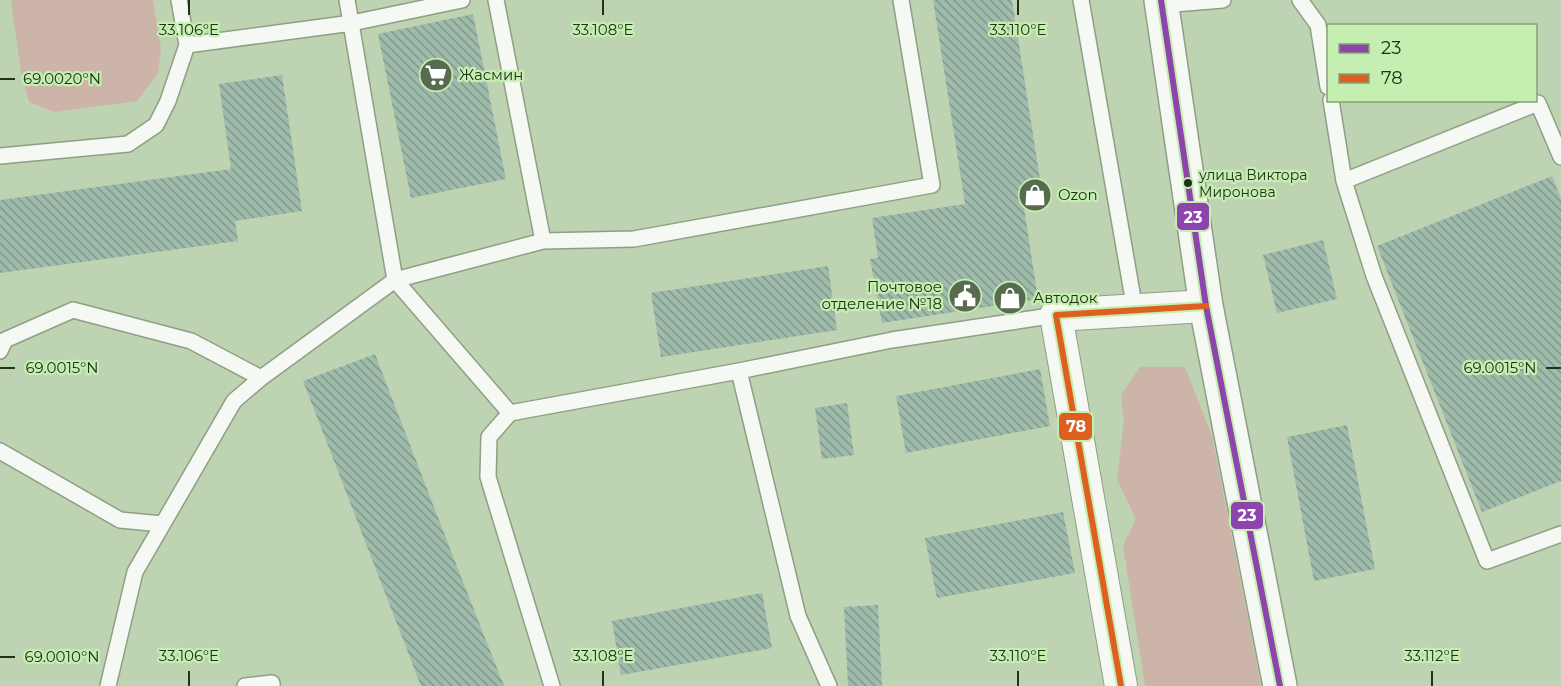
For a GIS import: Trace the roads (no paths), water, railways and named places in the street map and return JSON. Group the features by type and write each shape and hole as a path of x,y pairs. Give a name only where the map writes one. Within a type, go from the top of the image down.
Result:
{"street":[{"path":"1162,3 1206,306 1280,686"},
{"path":"1121,686 1056,315 1206,306"}],"lane":[{"path":"0,156 128,144 156,125 168,101 187,45 179,0"},
{"path":"347,0 395,280 510,413"},
{"path":"187,45 352,23 462,0"},
{"path":"496,0 543,242"},
{"path":"108,686 135,572 234,402 261,378 395,280 543,242 634,239 932,185 901,0"},
{"path":"1081,0 1135,310"},
{"path":"1162,3 1222,0"},
{"path":"1300,0 1318,25 1327,76"},
{"path":"1331,102 1344,181 1374,276 1487,561 1561,534"},
{"path":"1344,181 1538,103 1561,157"},
{"path":"0,351 5,340 73,310 190,341 261,378"},
{"path":"552,686 488,477 489,437 510,413 892,340 1056,315"},
{"path":"739,371 798,616 829,686"},
{"path":"0,451 120,520 162,524"},
{"path":"245,686 272,683 272,686"}],"place":[{"name":"Жасмин","path":"436,75"},
{"name":"улица Виктора Миронова","path":"1188,183"},
{"name":"Ozon","path":"1035,195"},
{"name":"Почтовое отделение №18","path":"965,296"},
{"name":"Автодок","path":"1010,298"}]}
